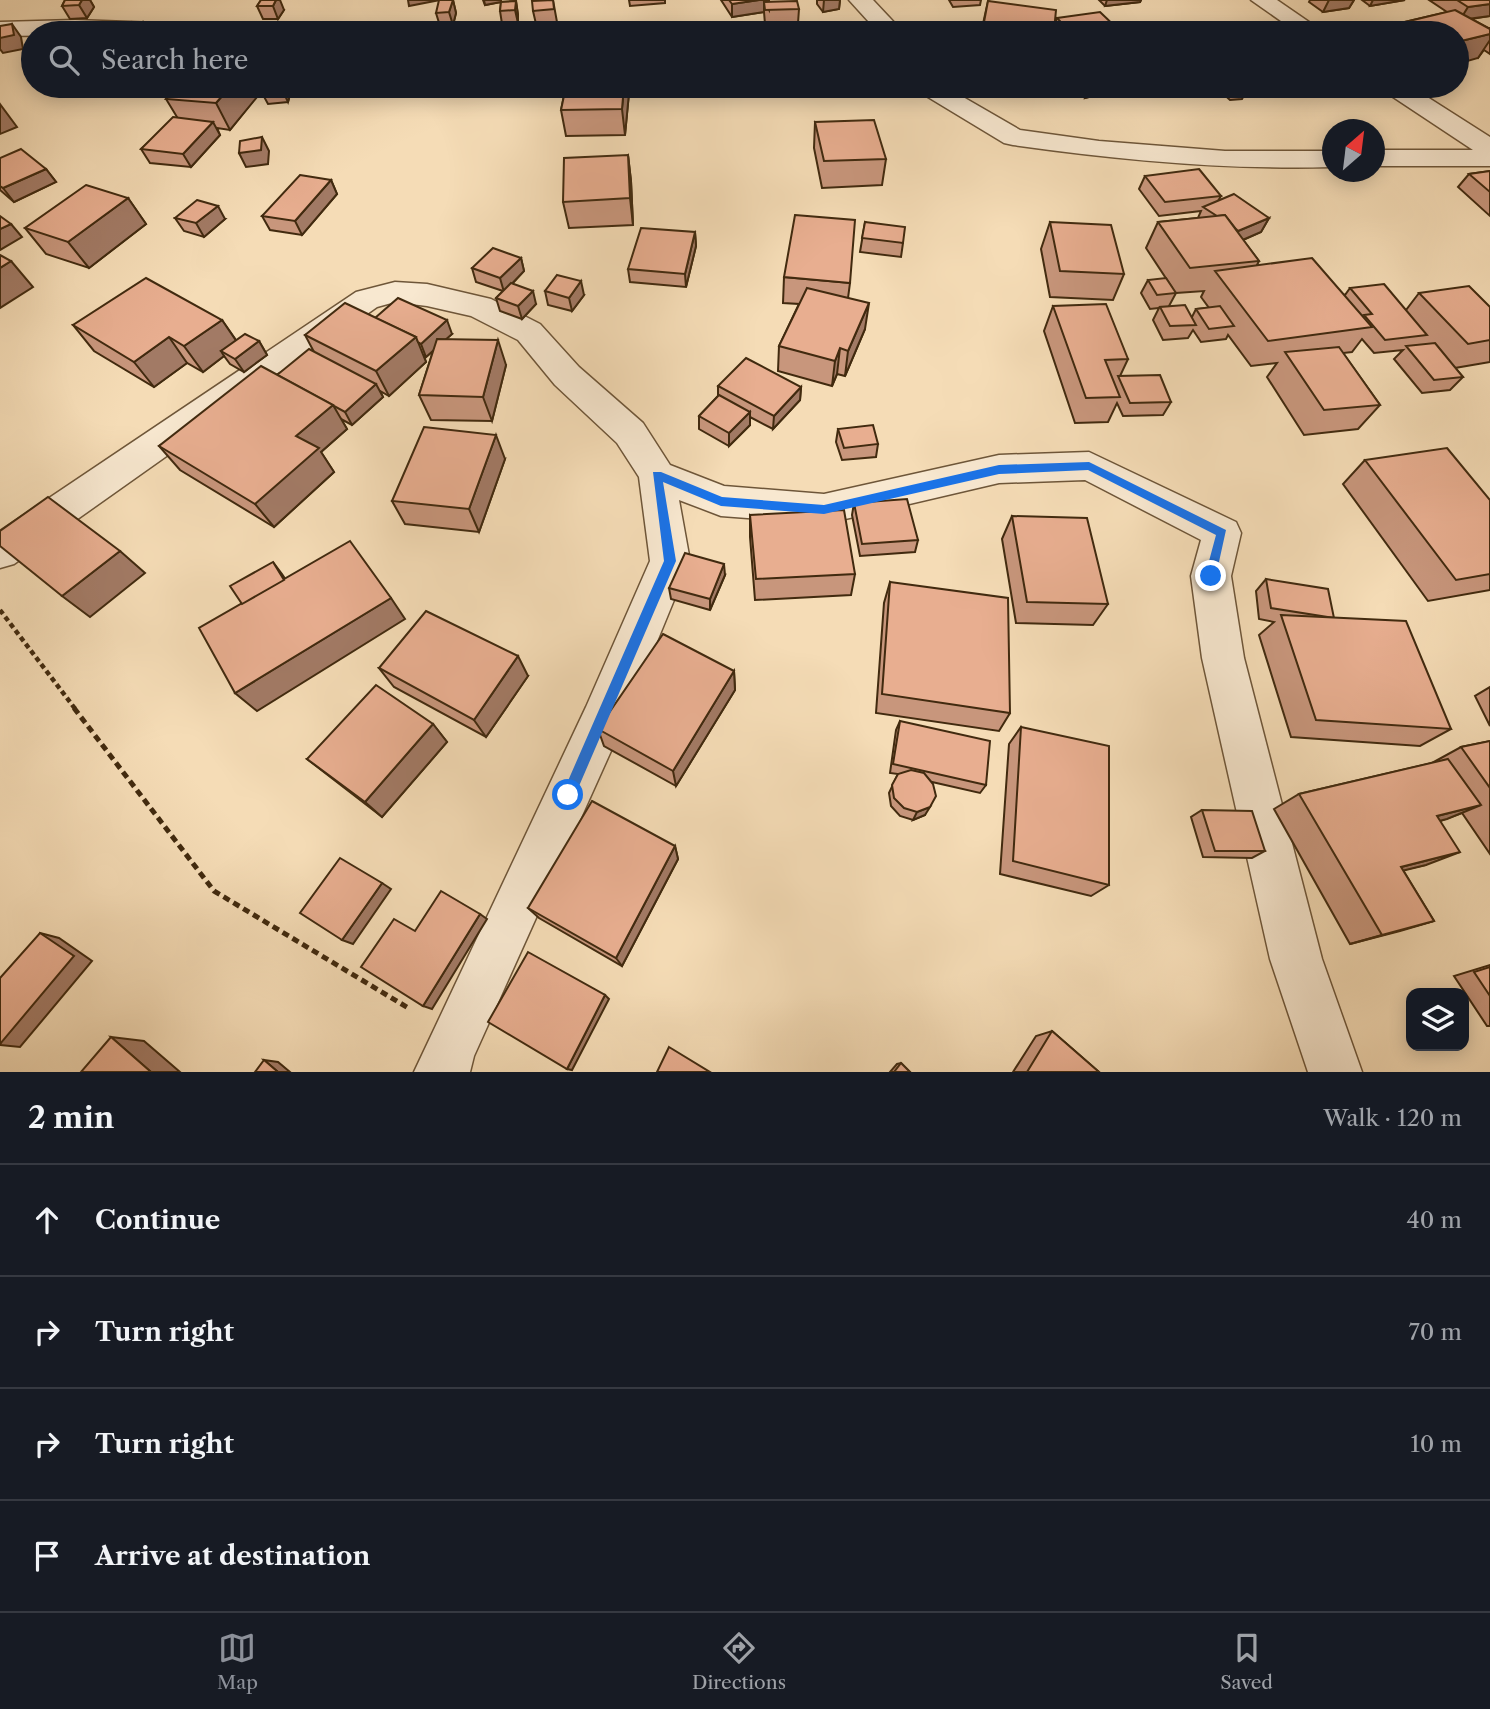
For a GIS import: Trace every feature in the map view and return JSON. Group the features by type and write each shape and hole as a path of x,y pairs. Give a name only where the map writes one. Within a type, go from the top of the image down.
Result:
{"street":[{"path":"860,0 881,21"},
{"path":"1272,1 1298,21"},
{"path":"0,29 21,28"},
{"path":"947,98 1013,137 1099,149 1225,159 1322,159"},
{"path":"1411,98 1490,149"},
{"path":"1385,159 1490,158"},
{"path":"0,552 367,299 395,292 427,295 480,307 529,332 566,376 630,433 657,475 670,561 602,722 448,1056"},
{"path":"657,475 721,501 824,509 999,469 1089,466 1222,533 1211,576 1223,658 1296,958 1335,1072"}],"path":[{"path":"0,610 214,891 448,1056"}],"building":[{"path":"65,0 82,0 79,5 62,6"},
{"path":"261,0 276,0 273,6 257,6"},
{"path":"439,0 453,0 449,12 436,13"},
{"path":"553,0 554,9 533,11 532,1"},
{"path":"729,0 759,0 732,4"},
{"path":"1457,0 1490,0 1490,4 1468,7"},
{"path":"516,1 515,10 500,11 501,2"},
{"path":"797,1 799,9 765,10 764,2"},
{"path":"988,1 1056,10 1055,21 984,21"},
{"path":"1455,10 1490,29 1490,34 1469,39 1469,21 1409,21"},
{"path":"1100,12 1109,21 1060,21 1057,18"},
{"path":"12,24 14,35 0,38 0,26"},
{"path":"167,98 220,98 216,103"},
{"path":"564,98 623,98 622,109 561,110"},
{"path":"173,117 213,122 183,154 141,149"},
{"path":"874,120 886,159 824,161 815,122"},
{"path":"262,137 261,150 239,153 240,141"},
{"path":"21,149 46,169 3,188 0,186 0,158"},
{"path":"628,155 630,198 563,202 564,158"},
{"path":"1199,169 1221,196 1165,202 1145,176"},
{"path":"1490,171 1490,192 1469,174"},
{"path":"300,175 331,180 295,221 262,216"},
{"path":"86,185 128,198 68,242 25,228"},
{"path":"1234,194 1269,218 1238,231 1225,215 1217,216 1203,207"},
{"path":"197,200 218,206 196,223 175,218"},
{"path":"795,215 855,220 850,283 784,277"},
{"path":"1225,215 1259,261 1190,268 1158,222"},
{"path":"0,216 11,224 0,229"},
{"path":"865,222 905,227 903,243 862,238"},
{"path":"1050,222 1111,225 1124,274 1060,271"},
{"path":"641,228 695,232 685,274 628,269"},
{"path":"493,248 521,258 500,278 472,268"},
{"path":"0,255 11,261 0,268"},
{"path":"1312,258 1372,327 1268,341 1215,271"},
{"path":"557,275 581,281 569,298 545,291"},
{"path":"146,278 222,320 184,346 169,337 134,362 73,325"},
{"path":"1166,278 1176,293 1157,295 1148,280"},
{"path":"511,283 533,291 518,306 496,298"},
{"path":"1384,284 1427,335 1385,340 1364,315 1372,314 1350,288"},
{"path":"1469,286 1490,307 1490,340 1468,344 1419,293"},
{"path":"807,288 869,303 848,351 840,348 835,361 779,346"},
{"path":"398,298 447,320 421,344 416,337 375,318"},
{"path":"345,303 416,337 376,371 305,335"},
{"path":"1106,304 1128,359 1105,360 1120,397 1086,398 1053,306"},
{"path":"1185,305 1196,325 1170,326 1160,307"},
{"path":"1220,306 1234,326 1209,329 1196,309"},
{"path":"245,334 259,341 235,359 221,351"},
{"path":"437,339 498,340 483,397 419,395"},
{"path":"1435,343 1463,377 1434,380 1406,346"},
{"path":"1339,347 1380,405 1324,410 1285,352"},
{"path":"309,349 376,384 345,412 277,375"},
{"path":"746,358 801,387 774,416 718,386"},
{"path":"261,366 333,405 296,436 319,448 255,504 159,446"},
{"path":"1160,375 1171,402 1130,403 1118,376"},
{"path":"719,395 750,412 729,433 699,416"},
{"path":"873,425 878,444 844,448 838,429"},
{"path":"424,427 496,435 469,509 392,501"},
{"path":"1447,448 1490,500 1490,574 1456,580 1365,460"},
{"path":"48,497 120,551 62,596 0,546 0,531"},
{"path":"907,499 918,540 862,544 854,503"},
{"path":"844,510 855,574 756,579 750,515"},
{"path":"1012,516 1087,518 1108,604 1027,602"},
{"path":"350,541 391,598 235,693 199,628"},
{"path":"685,553 724,564 710,599 669,588"},
{"path":"273,562 284,580 242,604 230,586"},
{"path":"1266,579 1328,589 1334,618 1271,608"},
{"path":"890,582 1008,598 1010,713 882,694"},
{"path":"426,611 518,656 474,720 379,668"},
{"path":"1281,615 1406,621 1451,729 1316,720"},
{"path":"663,634 734,671 673,771 598,729"},
{"path":"376,685 433,724 365,802 307,759"},
{"path":"900,721 990,741 986,785 893,764"},
{"path":"1021,727 1109,746 1109,885 1013,861"},
{"path":"1490,741 1490,788 1461,747"},
{"path":"1448,759 1481,805 1437,816 1460,852 1401,867 1434,921 1382,935 1299,794"},
{"path":"911,770 924,773 933,784 936,796 930,807 917,812 904,808 894,798 892,785 898,774"},
{"path":"592,801 675,846 616,958 528,908"},
{"path":"1202,810 1252,811 1265,851 1215,851"},
{"path":"340,858 382,883 342,940 300,913"},
{"path":"441,891 480,914 423,1006 361,967 394,919 415,931"},
{"path":"40,933 74,956 0,1044 0,978"},
{"path":"528,952 605,995 567,1069 488,1022"},
{"path":"1490,967 1490,996 1474,972"},
{"path":"1052,1031 1099,1072 1027,1072"},
{"path":"111,1037 151,1072 81,1072"},
{"path":"669,1047 710,1072 657,1072"},
{"path":"264,1060 278,1072 255,1072"},
{"path":"901,1063 910,1072 894,1072"}],"route":[{"path":"568,795 670,561 657,475 721,501 824,509 999,469 1089,466 1222,533 1211,576"}]}
